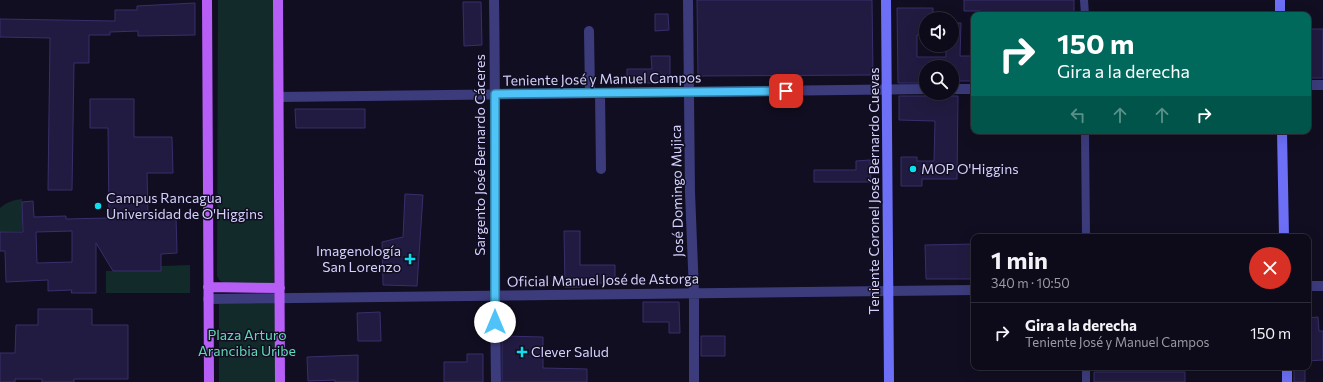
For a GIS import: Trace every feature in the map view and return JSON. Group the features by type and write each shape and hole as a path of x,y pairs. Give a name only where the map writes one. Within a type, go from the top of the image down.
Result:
{"main road":[{"path":"207,0 209,382"},
{"path":"278,0 280,382"},
{"name":"Teniente Coronel José Bernardo Cuevas","path":"886,0 889,382"},
{"path":"1280,0 1280,12"},
{"path":"1282,134 1284,234"},
{"path":"208,287 280,293"},
{"path":"1287,370 1287,382"}],"street":[{"name":"Sargento José Bernardo Cáceres","path":"494,0 496,382"},
{"name":"José Domingo Mujica","path":"688,0 690,192 694,293 694,382"},
{"path":"1084,0 1085,12"},
{"path":"589,31 601,169"},
{"path":"1311,85 1323,85"},
{"name":"Teniente José y Manuel Campos","path":"279,97 919,89"},
{"path":"959,89 971,89"},
{"path":"1085,134 1086,234"},
{"path":"1311,286 1323,286"},
{"name":"Oficial Manuel José de Astorga","path":"208,299 280,293 495,296 971,290"},
{"path":"1086,370 1086,382"}],"green space":[{"path":"218,0 274,0 274,284 226,283 220,281 217,276"},
{"path":"22,199 22,231 0,232 0,208 5,204"},
{"path":"190,265 190,293 106,293 106,271 161,271 161,266"},
{"name":"Plaza Arturo Arancibia Uribe","path":"275,303 276,382 219,382 219,304"}],"building":[{"path":"697,0 872,0 873,75 698,76"},
{"path":"964,0 1074,0 1074,12 964,11"},
{"path":"463,2 481,2 482,45 464,46"},
{"path":"195,3 195,35 138,36 138,31 110,32 110,35 89,35 89,63 74,63 72,190 48,190 50,38 0,37 0,19 115,21 115,10 137,10 137,6"},
{"path":"897,8 933,8 933,12 919,12 917,57 946,57 946,52 959,52 959,23 961,23 960,56 971,56 971,81 959,81 959,60 919,60 919,83 898,83"},
{"path":"655,14 668,14 669,30 655,31"},
{"path":"1311,29 1323,29 1323,78 1311,78"},
{"path":"651,56 670,56 670,83 627,83 627,69 652,69"},
{"path":"899,96 919,96 919,100 958,100 957,179 922,179 922,186 901,186 901,157 917,157 917,161 934,161 935,121 899,120"},
{"path":"90,99 134,99 134,137 172,137 173,173 147,173 148,216 176,216 177,253 161,254 161,271 113,271 96,243 96,293 71,293 72,290 48,291 48,280 6,282 5,251 0,251 0,232 23,232 22,202 33,201 34,217 66,216 66,219 109,218 108,128 90,128","holes":["72,231 72,262 37,263 36,232"]},
{"path":"295,109 365,109 365,128 296,128"},
{"path":"870,160 871,182 814,182 814,170 856,170 856,161"},
{"path":"405,194 423,195 417,286 383,285 382,242 403,237"},
{"path":"564,231 580,231 580,265 615,265 615,283 581,283 581,287 565,287"},
{"path":"971,244 971,279 926,279 925,245"},
{"path":"643,302 679,302 680,333 669,333 669,322 643,322"},
{"path":"38,309 92,309 92,325 128,325 128,379 74,379 74,382 42,382 42,379 15,379 15,382 0,382 0,353 15,353 16,325 38,325"},
{"path":"380,312 381,341 358,341 357,313"},
{"path":"1318,317 1319,331 1323,331 1323,360 1311,361 1311,318"},
{"name":"Clever Salud","path":"502,336 543,337 543,368 587,369 587,382 502,382"},
{"path":"701,336 725,336 725,356 701,356"},
{"path":"467,354 483,354 483,382 444,382 444,362 467,362"},
{"path":"358,355 358,382 335,382 335,380 308,381 307,357"},
{"path":"1294,370 1305,370 1305,382 1294,382"},
{"path":"1094,372 1185,372 1185,382 1094,382"}],"place":[{"name":"MOP O'Higgins","path":"913,169"},
{"name":"Campus Rancagua Universidad de O'Higgins","path":"98,206"},
{"name":"Imagenología San Lorenzo","path":"410,259"},
{"name":"Clever Salud","path":"522,352"}],"route":[{"path":"495,322 495,94 786,91"}]}
